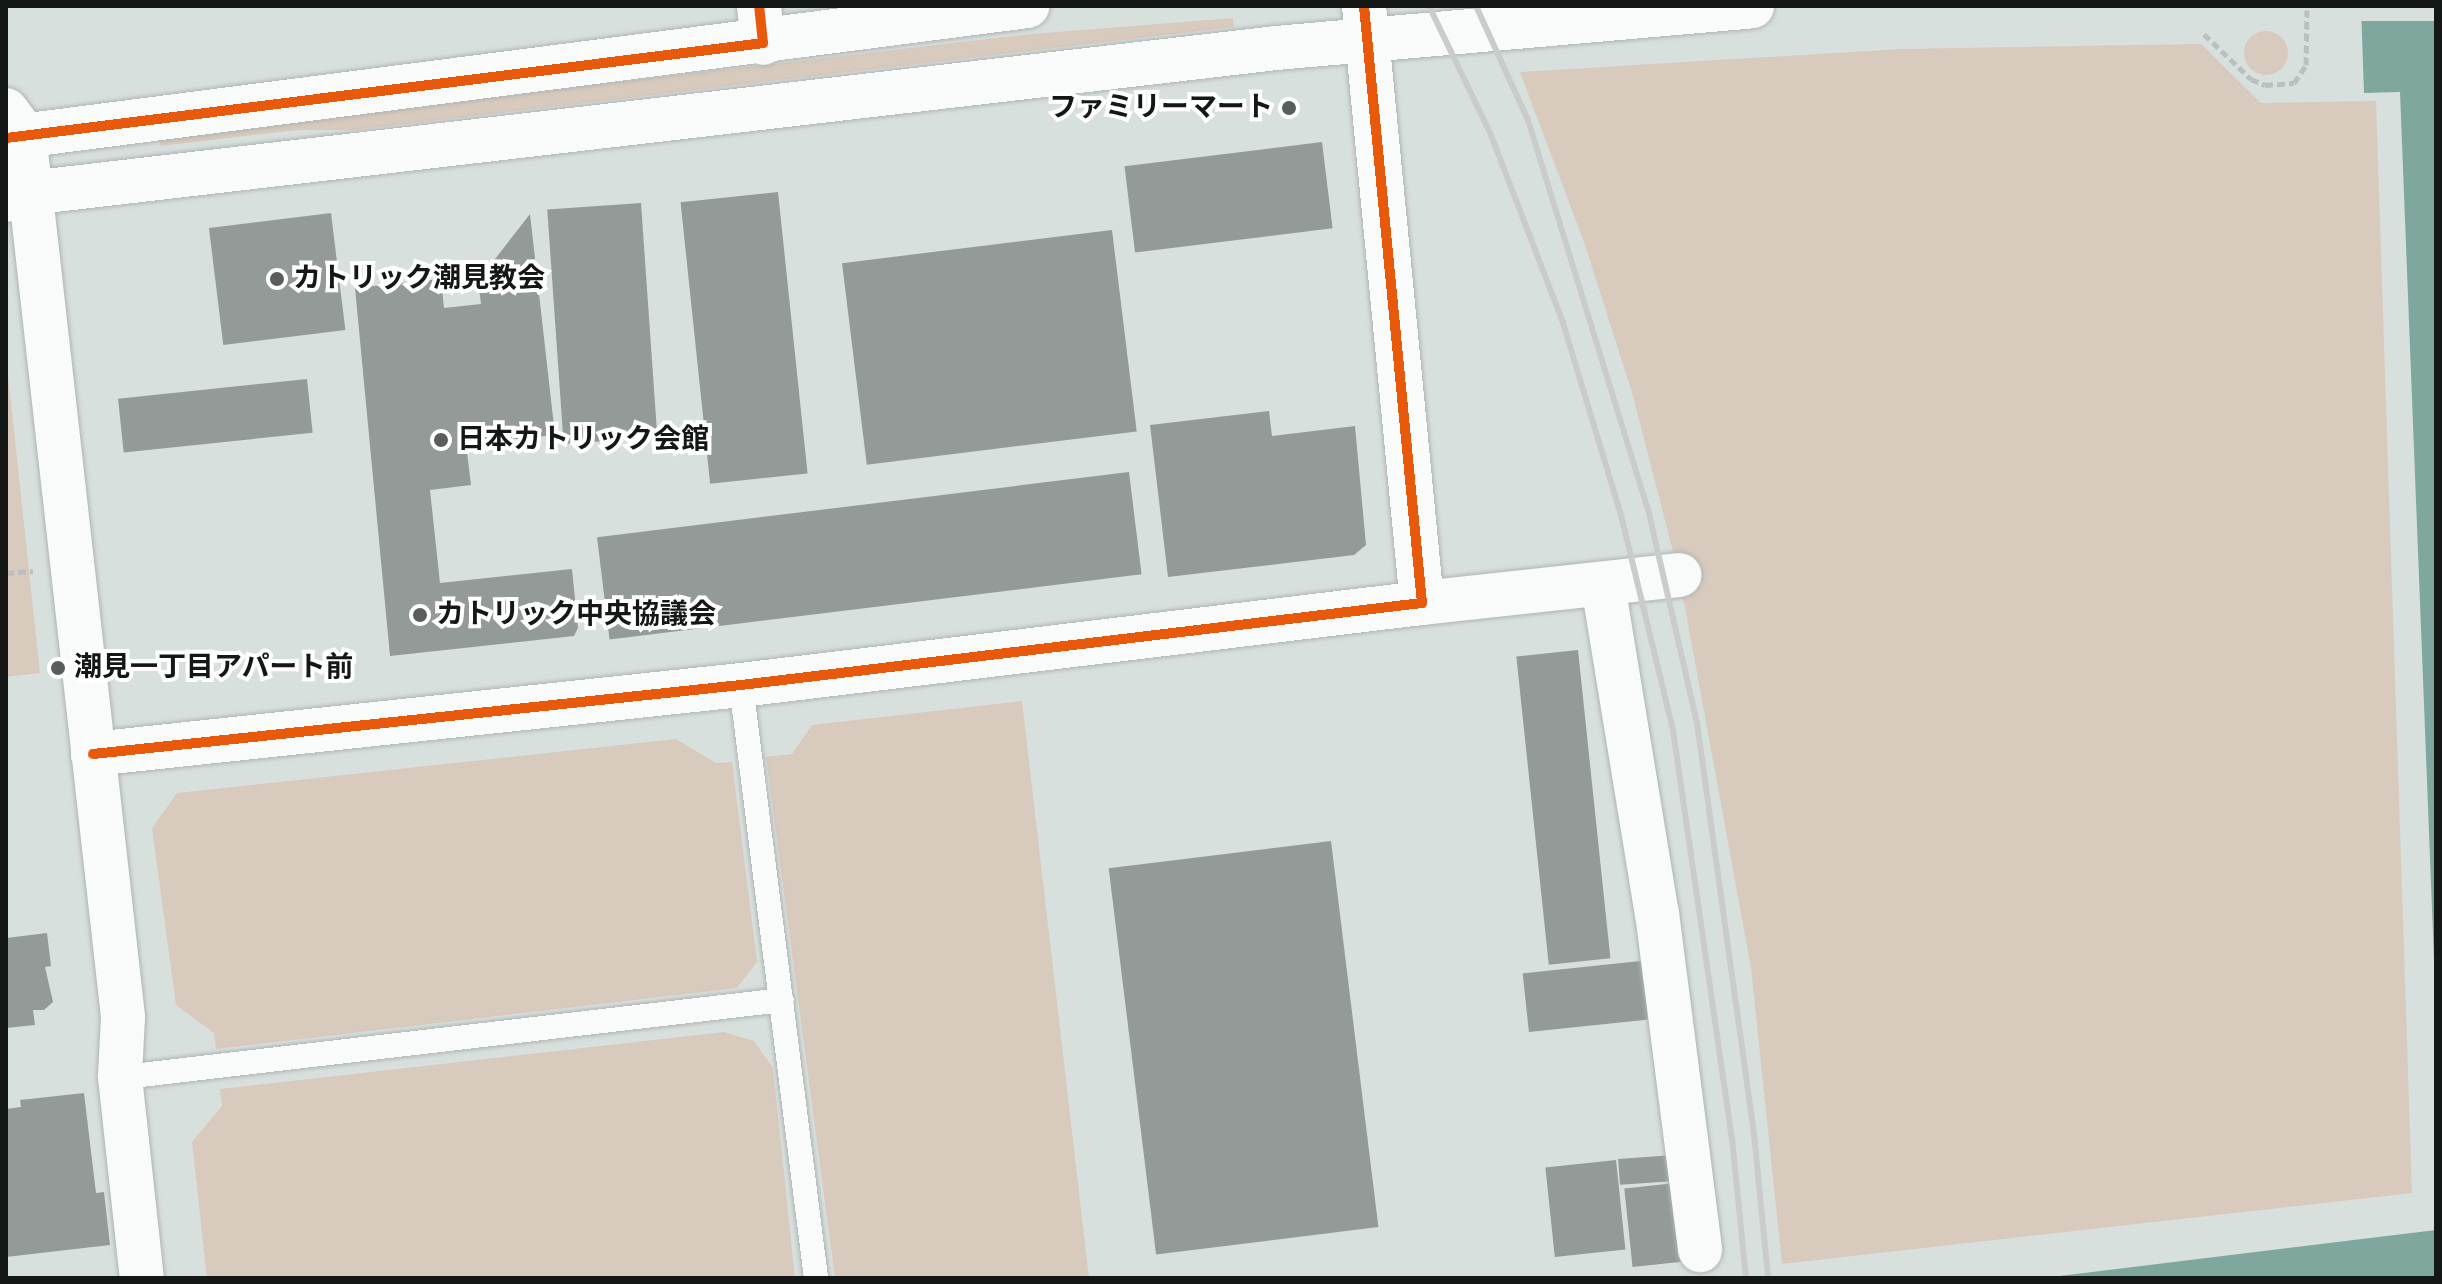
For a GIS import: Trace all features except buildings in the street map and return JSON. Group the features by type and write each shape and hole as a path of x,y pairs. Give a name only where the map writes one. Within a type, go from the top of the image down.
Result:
{"street":[{"path":"142,1278 120,1077 123,1017 93,754 14,189 12,127 761,24 1028,6"},
{"path":"14,189 1366,22 1752,6"},
{"path":"1366,22 1422,603"},
{"path":"93,754 741,685 1679,575"},
{"path":"1603,585 1657,913 1700,1250"},
{"path":"123,1017 141,1075 165,1278"}],"lane":[{"path":"741,685 816,1278"},
{"path":"141,1075 782,1000"}],"path":[{"path":"2204,34 2251,79 2265,85 2294,83 2306,65 2307,10"},
{"path":"6,573 19,572"}],"shaded area":[{"path":"2361,6 2436,6 2436,1011 2400,92 2364,93"},
{"path":"1233,18 1234,27 354,130 298,130 160,146 159,135 1032,34"},
{"path":"2266,31 2281,38 2288,53 2281,68 2266,75 2251,68 2244,53 2251,38"},
{"path":"2201,44 2261,103 2376,101 2412,1193 1782,1264 1751,968 1679,575 1633,396 1585,245 1520,72 1900,49"},
{"path":"6,356 40,673 6,677"},
{"path":"1022,701 1089,1278 835,1278 766,757 792,754 812,725"},
{"path":"676,739 716,763 732,762 757,962 737,988 216,1049 214,1033 176,1005 152,828 177,793"},
{"path":"724,1032 754,1041 773,1068 795,1278 207,1278 192,1142 222,1106 220,1089"},
{"path":"2436,1230 2436,1278 2043,1278"}],"pier":[{"path":"2357,6 2436,6 2436,21 2357,21"}],"railway":[{"path":"1429,6 1491,135 1563,323 1621,515 1673,730 1732,1138 1746,1278"},
{"path":"1476,6 1528,120 1648,509 1697,723 1754,1134 1768,1278"}],"cycle path":[{"path":"6,138 763,43 759,6"},
{"path":"93,754 741,685 1422,603 1364,6"}],"place":[{"name":"ファミリーマート","path":"1289,108"},
{"name":"カトリック潮見教会","path":"277,279"},
{"name":"日本カトリック会館","path":"441,440"},
{"name":"カトリック中央協議会","path":"420,615"},
{"name":"潮見一丁目アパート前","path":"58,668"}]}
